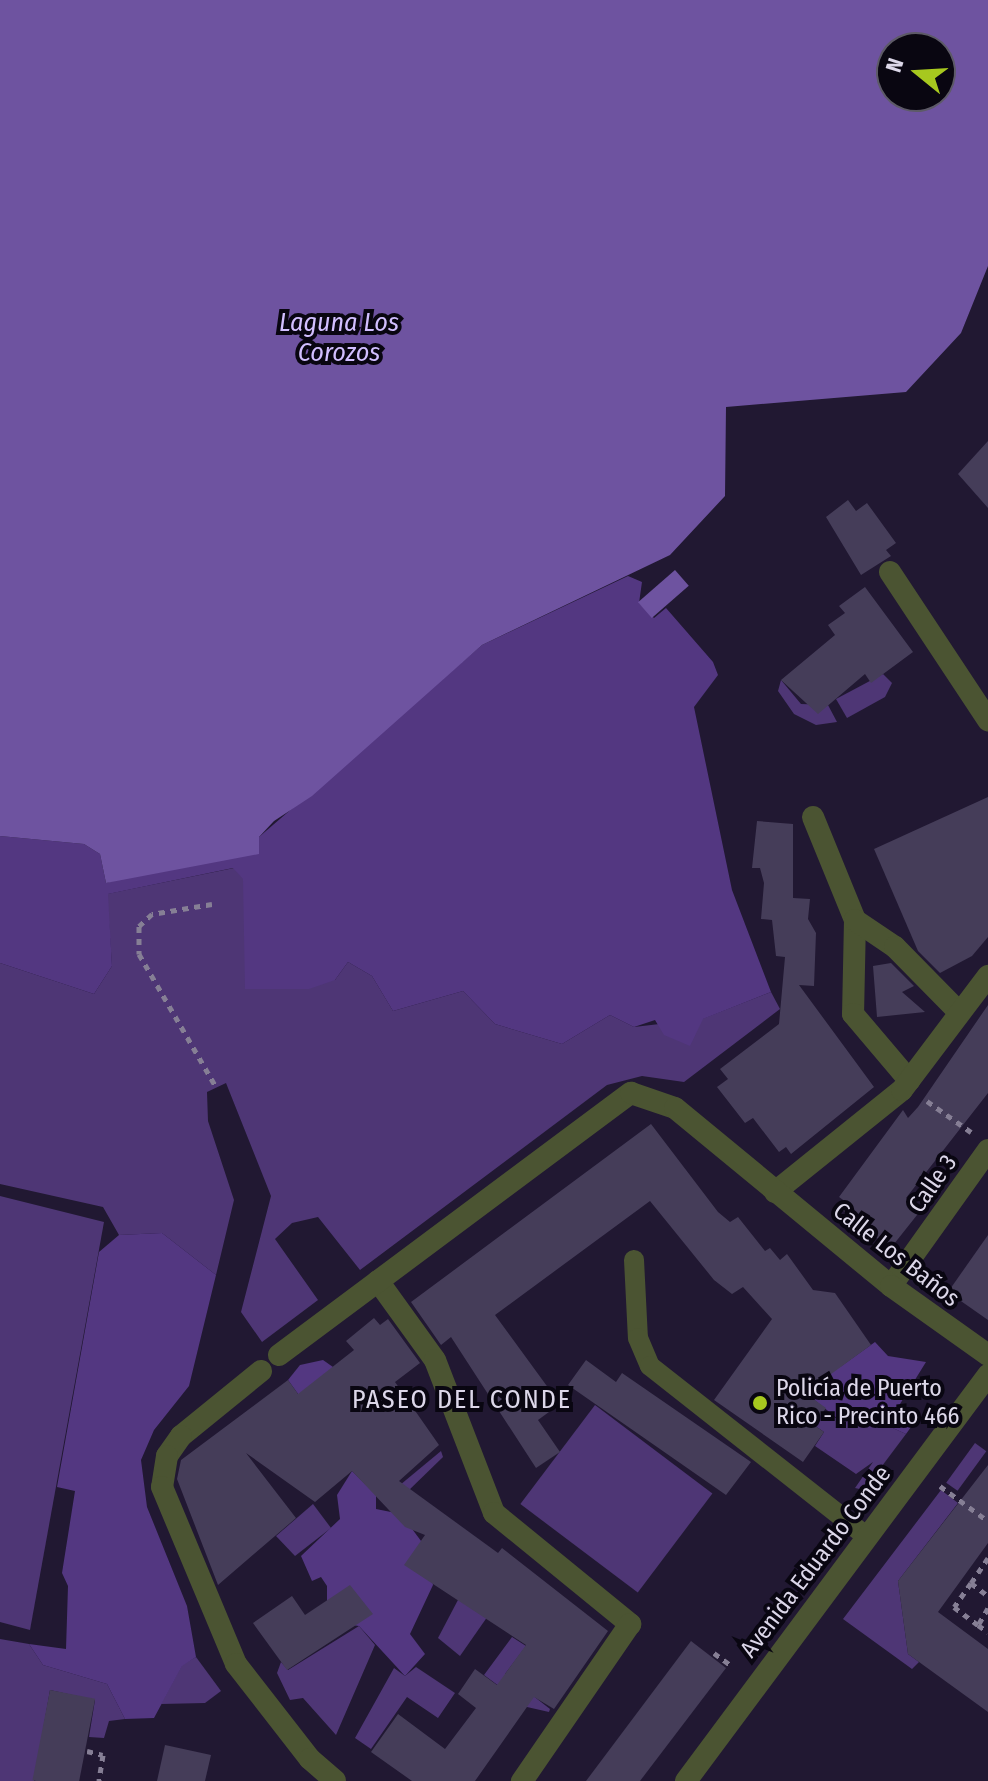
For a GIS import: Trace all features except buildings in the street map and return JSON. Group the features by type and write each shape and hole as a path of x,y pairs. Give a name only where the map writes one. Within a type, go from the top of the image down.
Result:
{"street":[{"path":"890,572 988,720"},
{"path":"813,817 855,920 853,1014 914,1088"},
{"path":"855,920 895,947 958,1011"},
{"path":"775,1192 914,1088 958,1011 988,976"},
{"name":"Calle Los Baños","path":"378,1281 631,1093 675,1108 891,1286 988,1355"},
{"name":"Calle 3","path":"891,1286 981,1142"},
{"path":"279,1355 378,1281 435,1360 494,1513 630,1624 522,1781"},
{"path":"261,1371 181,1436 167,1456 162,1487 236,1664 310,1759 335,1781"},
{"name":"Avenida Eduardo Conde","path":"686,1781 988,1375"}],"lane":[{"path":"634,1260 638,1338 650,1366 867,1537"}],"path":[{"path":"212,904 152,914 139,926 139,954 216,1087"},
{"path":"914,1088 981,1142"},
{"path":"936,1483 988,1521"},
{"path":"988,1558 954,1607 988,1632"},
{"path":"971,1583 988,1596"},
{"path":"978,1625 988,1608"},
{"path":"714,1653 732,1666"},
{"path":"87,1751 103,1755 99,1781"}],"shaded area":[{"path":"628,576 642,582 639,603 654,618 666,608 713,662 718,675 694,707 732,890 771,992 703,1019 690,1046 664,1035 655,1020 634,1027 610,1015 562,1044 495,1024 463,991 393,1011 372,976 348,962 335,980 309,989 245,989 243,879 233,868 108,894 112,966 94,994 0,963 0,836 84,844 100,854 106,883 259,837 482,645"},
{"path":"883,674 892,683 885,697 847,718 836,699"},
{"path":"781,680 801,704 828,705 837,722 816,725 794,714 778,691"},
{"path":"234,868 335,980 348,962 372,976 393,1011 463,991 495,1024 562,1044 610,1015 634,1027 702,1019 771,992 780,1009 684,1082 642,1076 607,1085 360,1270 318,1217 292,1223 275,1239 318,1300 262,1342 241,1312 271,1196 226,1083 207,1092 208,1121 234,1200 216,1275 162,1233 119,1235 103,1207 0,1184 0,963 94,994 112,966 107,894"},
{"path":"0,1196 104,1222 30,1630 0,1622"},
{"path":"162,1233 216,1275 189,1386 154,1430 141,1460 147,1507 187,1606 196,1657 182,1666 154,1718 125,1719 107,1684 43,1665 29,1644 66,1649 68,1586 62,1573 75,1491 57,1487 99,1252 119,1235"},
{"path":"875,1342 888,1356 926,1362 900,1404 919,1416 906,1434 860,1413 838,1419 812,1398 807,1405 781,1365 840,1367"},
{"path":"323,1360 333,1367 334,1444 288,1380 300,1365"},
{"path":"595,1405 712,1493 638,1592 520,1504"},
{"path":"823,1412 838,1419 860,1413 906,1434 864,1490 855,1488 873,1462 856,1474 815,1446 824,1432 814,1425"},
{"path":"975,1443 986,1451 958,1491 946,1483"},
{"path":"441,1451 443,1457 406,1493 400,1485"},
{"path":"352,1471 376,1495 376,1509 401,1514 427,1549 433,1585 410,1634 425,1654 405,1676 359,1626 338,1623 327,1609 327,1586 321,1577 312,1581 301,1556 340,1519 337,1495"},
{"path":"941,1490 958,1503 898,1581 908,1654 919,1662 912,1669 843,1619"},
{"path":"313,1504 331,1528 295,1556 276,1536"},
{"path":"459,1598 490,1613 460,1656 438,1638"},
{"path":"359,1626 375,1645 336,1735 303,1698 290,1700 277,1673 281,1662 288,1670"},
{"path":"512,1637 526,1646 505,1674 550,1709 549,1712 527,1707 484,1675"},
{"path":"0,1639 29,1644 43,1665 107,1684 125,1719 109,1721 104,1738 89,1737 95,1700 50,1690 34,1781 0,1781"},
{"path":"196,1657 221,1691 205,1703 161,1704 182,1665"},
{"path":"416,1667 455,1693 438,1718 407,1697 371,1749 355,1738 394,1668 405,1676"}],"water":[{"name":"Laguna Los Corozos","path":"0,0 988,0 988,266 961,333 906,392 726,407 725,496 670,555 482,645 312,796 274,821 259,837 259,854 106,883 100,854 84,844 0,836"},
{"path":"675,570 689,586 652,618 638,602"}],"place":[{"name":"Policía de Puerto Rico - Precinto 466","path":"760,1403"}],"district":[{"name":"PASEO DEL CONDE","path":"462,1400"}]}
